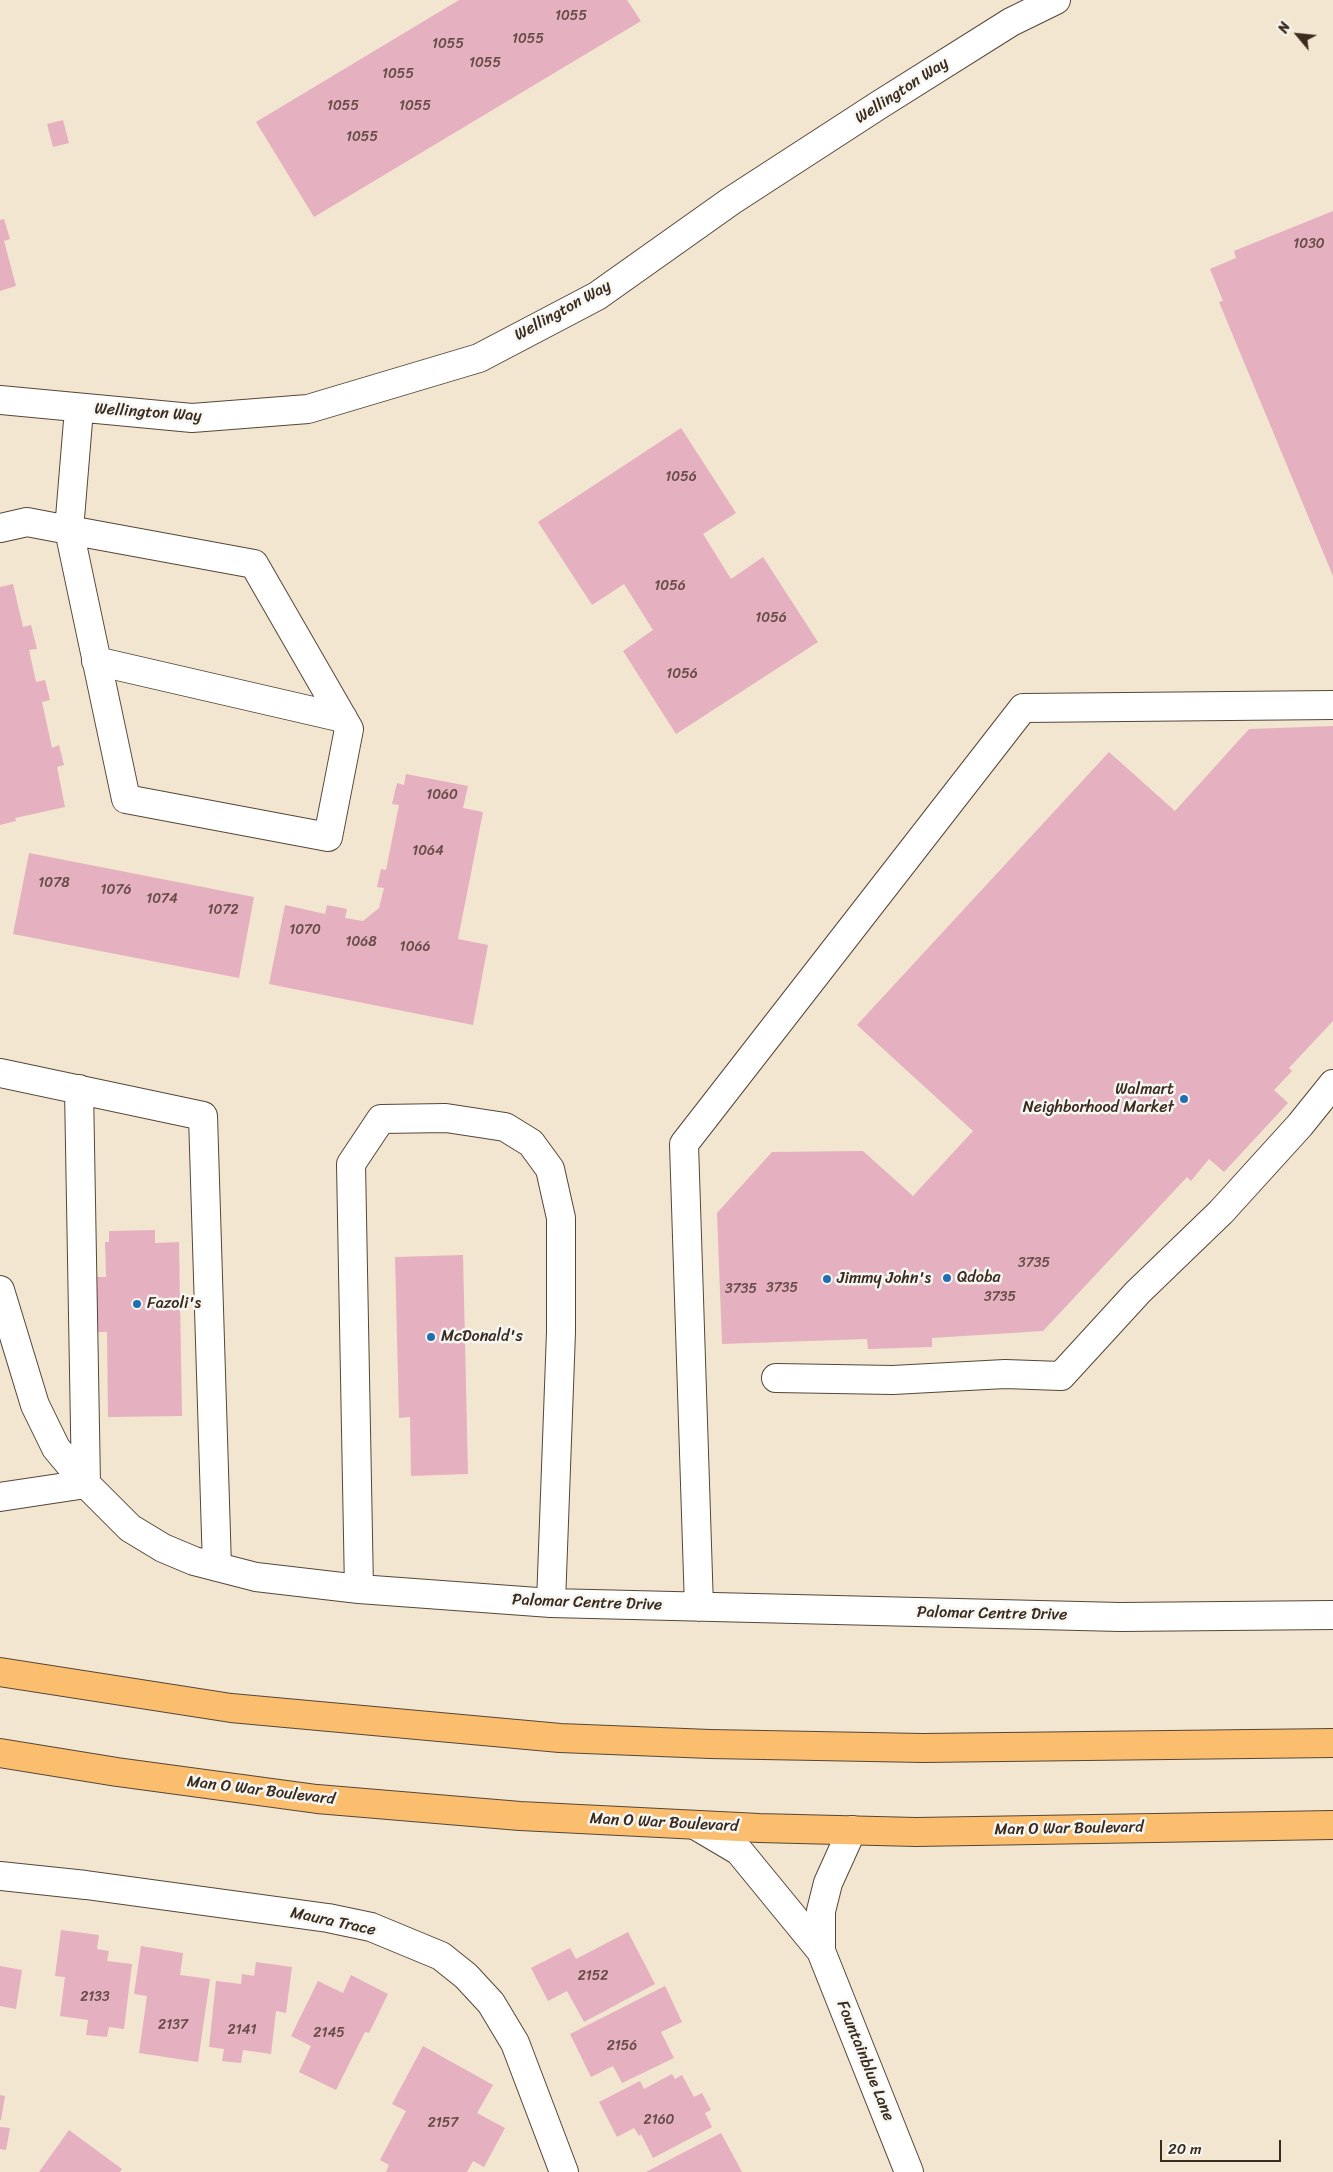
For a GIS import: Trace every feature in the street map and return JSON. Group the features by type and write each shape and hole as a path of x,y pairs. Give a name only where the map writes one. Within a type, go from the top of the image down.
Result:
{"main road":[{"path":"0,1672 231,1708 560,1738 710,1744 923,1748 1333,1743"},
{"name":"Man O War Boulevard","path":"0,1753 117,1772 317,1799 520,1816 695,1825 916,1832 1333,1825"}],"street":[{"name":"Wellington Way","path":"0,400 192,418 308,409 480,358 596,296 731,201 879,105 1011,22 1056,0"},
{"path":"0,528 27,522 69,530 254,564 349,729 328,837 126,799 69,530 79,408"},
{"path":"96,661 343,718"},
{"path":"699,1607 684,1144 1023,708 1333,705"},
{"path":"0,1072 203,1116 217,1567"},
{"path":"776,1378 893,1380 1005,1374 1061,1376 1138,1292 1221,1212 1300,1125 1333,1084"},
{"path":"0,1497 86,1484 79,1089"},
{"path":"359,1589 351,1164 381,1119 446,1118 505,1127 531,1143 550,1169 561,1218 560,1332 551,1603"},
{"name":"Palomar Centre Drive","path":"2,1302 35,1404 56,1448 86,1484 130,1528 163,1548 194,1561 256,1577 359,1589 551,1603 1120,1616 1333,1615"},
{"path":"695,1825 739,1851 821,1951"},
{"path":"821,1951 821,1911 828,1884 852,1830"},
{"name":"Maura Trace","path":"0,1876 86,1885 328,1918 371,1927 441,1956 466,1976 491,2002 515,2043 564,2172"},
{"name":"Fountainblue Lane","path":"821,1951 909,2172"}],"building":[{"path":"459,0 627,0 641,21 314,217 256,122"},
{"path":"63,120 69,143 53,147 47,124"},
{"path":"1333,211 1333,576 1219,302 1223,301 1210,269 1236,258 1234,251"},
{"path":"4,219 10,239 4,241 16,286 0,291 0,220"},
{"path":"681,428 736,513 703,534 731,579 763,557 818,642 676,734 623,651 653,630 624,584 592,605 538,522"},
{"path":"13,584 23,627 31,625 37,649 29,650 36,682 45,680 50,700 42,702 52,748 59,745 64,765 57,767 65,807 15,818 16,821 0,825 0,587"},
{"path":"1333,726 1333,1021 1289,1068 1292,1071 1274,1090 1288,1103 1224,1172 1209,1159 1191,1181 1187,1177 1043,1331 932,1338 932,1347 868,1349 867,1339 722,1344 717,1213 772,1152 863,1151 913,1196 973,1131 857,1025 1109,752 1175,811 1249,729"},
{"path":"406,774 468,786 463,808 483,812 458,939 488,945 473,1025 269,984 285,905 325,914 327,905 347,909 345,918 363,921 379,908 384,888 377,887 381,869 386,870 399,805 392,804 397,783 404,785"},
{"path":"29,853 254,897 239,978 13,934"},
{"name":"Fazoli's","path":"155,1230 155,1243 179,1242 182,1416 108,1417 107,1332 94,1332 94,1277 106,1277 105,1242 109,1242 109,1231"},
{"name":"McDonald's","path":"463,1255 468,1474 411,1476 410,1417 399,1418 395,1257"},
{"path":"61,1930 99,1935 97,1949 109,1951 107,1961 132,1964 124,2029 109,2027 107,2037 86,2035 88,2020 60,2016 65,1977 55,1976"},
{"path":"628,1932 655,1984 584,2022 567,1991 548,2001 531,1968 570,1948 576,1959"},
{"path":"141,1946 183,1953 180,1975 210,1979 198,2062 139,2053 147,1996 134,1994"},
{"path":"256,1962 292,1967 286,2013 276,2011 271,2054 243,2050 241,2063 222,2061 224,2049 209,2047 216,1981 241,1984 242,1974 254,1976"},
{"path":"0,1966 22,1970 16,2009 0,2006"},
{"path":"351,1975 388,1994 369,2033 365,2032 336,2090 299,2072 311,2046 291,2036 318,1981 343,1993"},
{"path":"665,1986 682,2022 661,2032 674,2058 622,2083 613,2066 591,2077 570,2034"},
{"path":"423,2046 493,2085 477,2113 505,2128 484,2167 473,2161 467,2172 386,2172 389,2165 380,2160 406,2111 392,2104"},
{"path":"672,2074 675,2079 682,2075 694,2097 702,2093 711,2110 705,2113 712,2127 653,2158 641,2134 639,2136 634,2128 617,2137 599,2102 640,2081 644,2089"},
{"path":"0,2095 5,2096 1,2120 0,2120"},
{"path":"0,2127 10,2128 6,2150 0,2149"},
{"path":"69,2130 122,2169 120,2172 39,2172"},
{"path":"721,2133 742,2172 646,2172"}],"place":[{"name":"Walmart Neighborhood Market","path":"1184,1099"},
{"name":"Qdoba","path":"947,1278"},
{"name":"Jimmy John's","path":"827,1279"},
{"name":"Fazoli's","path":"137,1304"},
{"name":"McDonald's","path":"431,1337"}]}
